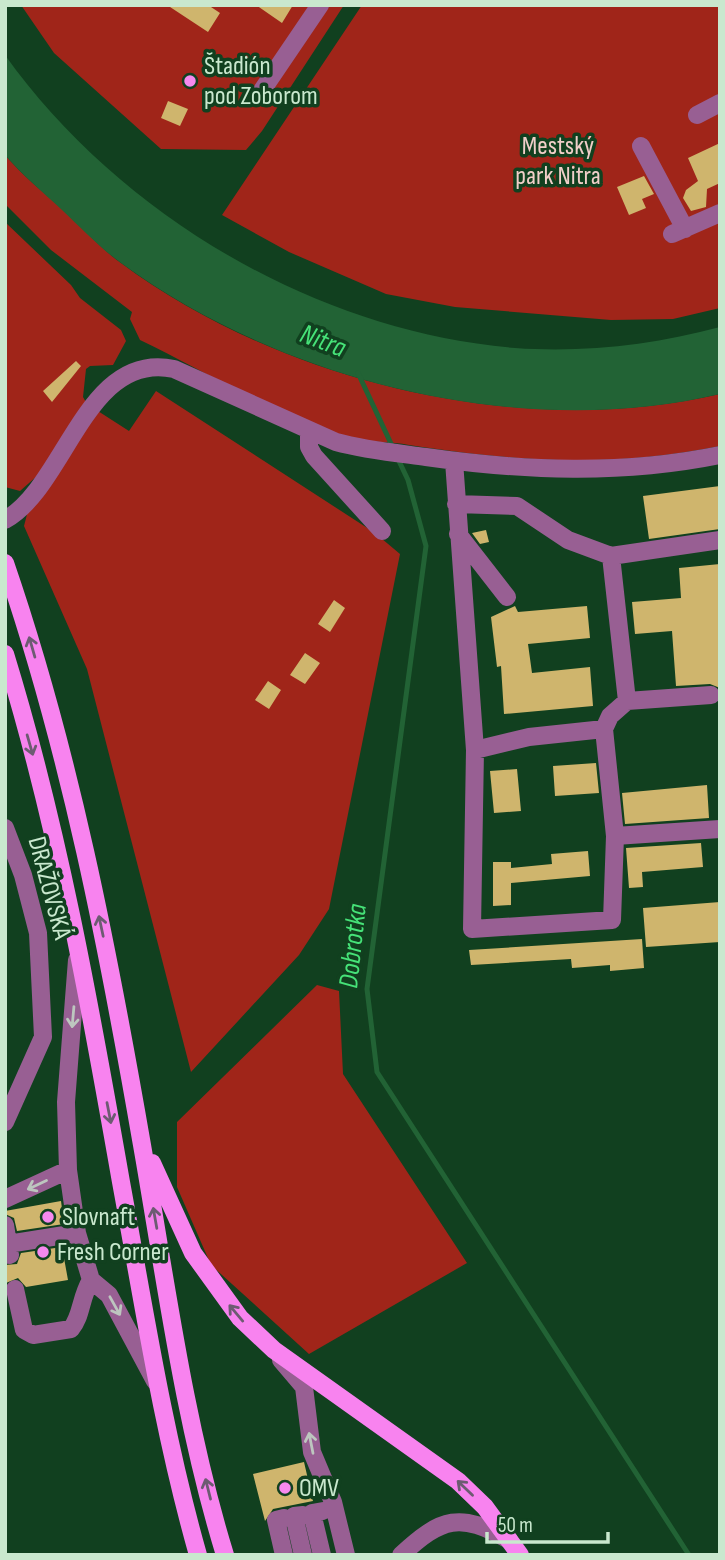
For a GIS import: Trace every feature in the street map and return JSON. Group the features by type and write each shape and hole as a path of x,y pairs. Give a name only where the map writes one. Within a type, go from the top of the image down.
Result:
{"main road":[{"path":"5,563 56,729 104,940 182,1375 225,1555"},
{"path":"5,654 43,790 78,949 156,1383 198,1555"},
{"path":"141,1137 178,1224 204,1271 240,1318 274,1350 458,1481 485,1507 514,1547"}],"street":[{"path":"259,95 320,5"},
{"path":"696,115 720,103"},
{"path":"641,146 678,232 720,213"},
{"path":"5,520 27,501 96,400 138,369 157,366 174,369 309,431 362,449 454,461 584,470 660,465 720,455"},
{"path":"309,431 309,447 314,456 382,531"},
{"path":"454,461 475,750 472,929 612,920 615,836 604,729 610,716 627,701 717,694"},
{"path":"456,504 517,506 568,540 611,556 720,540"},
{"path":"458,534 508,597"},
{"path":"611,556 627,701"},
{"path":"475,750 529,737 604,729"},
{"name":"DRAŽOVSKÁ","path":"5,828 23,875 38,933 43,1037 5,1122"},
{"path":"615,836 720,829"},
{"path":"78,949 66,1102 68,1170 77,1233 92,1280 109,1295 156,1383"},
{"path":"5,1199 68,1170"},
{"path":"5,1225 9,1250 77,1233"},
{"path":"15,1289 24,1330 33,1335 71,1329 77,1322 80,1298 92,1280"},
{"path":"274,1350 304,1387 312,1452 333,1502 346,1555"},
{"path":"293,1555 303,1515 320,1471"},
{"path":"284,1555 276,1520 303,1515"},
{"path":"303,1515 303,1555"},
{"path":"303,1515 312,1555"},
{"path":"303,1515 321,1555"},
{"path":"303,1515 334,1555"},
{"path":"401,1555 427,1531 450,1521 481,1524 514,1547"}],"green space":[{"name":"Štadión pod Zoborom","path":"21,5 344,5 262,131 246,150 161,149 54,53"},
{"name":"Mestský park Nitra","path":"362,5 720,5 720,308 673,319 611,320 455,307 386,294 289,252 222,215"},
{"path":"5,155 121,263 185,305 255,341 330,369 407,391 486,404 566,410 644,406 720,394 720,446 640,458 527,459 359,440 300,420 140,340 130,319 132,312 51,250 5,204"},
{"path":"5,222 71,285 80,298 121,330 126,341 113,365 90,366 86,369 83,397 87,404 129,431 156,391 375,533 400,554 329,909 299,955 191,1072 87,669 24,526 37,476 20,491 5,487"},
{"path":"317,985 339,991 343,1074 467,1263 309,1354 211,1265 177,1187 177,1122"}],"water":[{"name":"Nitra","path":"5,55 52,113 105,166 164,214 229,256 297,290 368,318 441,337 515,348 618,346 670,339 720,327 720,394 644,407 565,410 486,405 407,391 330,369 255,340 185,305 121,263 91,238 5,155"}],"building":[{"path":"167,5 208,5 220,13 208,32"},
{"path":"256,5 293,5 282,23"},
{"path":"168,101 188,109 180,126 161,118"},
{"path":"720,143 720,183 707,189 706,207 691,211 683,198 686,190 698,181 688,158"},
{"path":"644,176 654,194 642,199 646,208 629,215 617,187"},
{"path":"76,361 81,366 52,402 43,391"},
{"path":"720,486 720,529 649,539 643,496"},
{"path":"486,530 489,542 480,544 472,533"},
{"path":"720,564 720,688 710,684 676,686 672,631 635,634 632,602 681,598 679,568"},
{"path":"334,600 345,608 330,632 318,624"},
{"path":"515,606 518,612 587,606 590,638 528,644 532,673 590,667 593,706 504,714 501,666 497,667 491,617"},
{"path":"305,653 320,663 305,684 290,675"},
{"path":"268,681 281,690 269,709 255,700"},
{"path":"596,763 599,793 555,796 553,766"},
{"path":"517,769 521,811 494,813 490,771"},
{"path":"707,785 709,818 625,824 622,793"},
{"path":"701,843 703,867 642,872 643,887 629,888 626,848"},
{"path":"588,851 590,876 511,883 511,905 493,906 493,862 511,862 511,868 552,864 551,854"},
{"path":"720,902 720,942 646,947 643,908"},
{"path":"642,939 644,968 610,971 610,965 572,968 571,959 471,965 469,950"},
{"path":"61,1201 64,1224 17,1231 14,1218 5,1214 5,1211"},
{"path":"62,1247 68,1280 26,1287 18,1278 6,1283 5,1265 17,1264 21,1253"},
{"path":"304,1462 313,1501 273,1509 265,1521 253,1474"}],"waterway":[{"name":"Dobrotka","path":"358,373 394,450"},
{"name":"Dobrotka","path":"398,459 408,480 426,546 367,989 377,1072 689,1555"}],"place":[{"name":"Štadión pod Zoborom","path":"190,81"},
{"name":"Slovnaft","path":"48,1217"},
{"name":"Fresh Corner","path":"43,1252"},
{"name":"OMV","path":"285,1488"}]}
